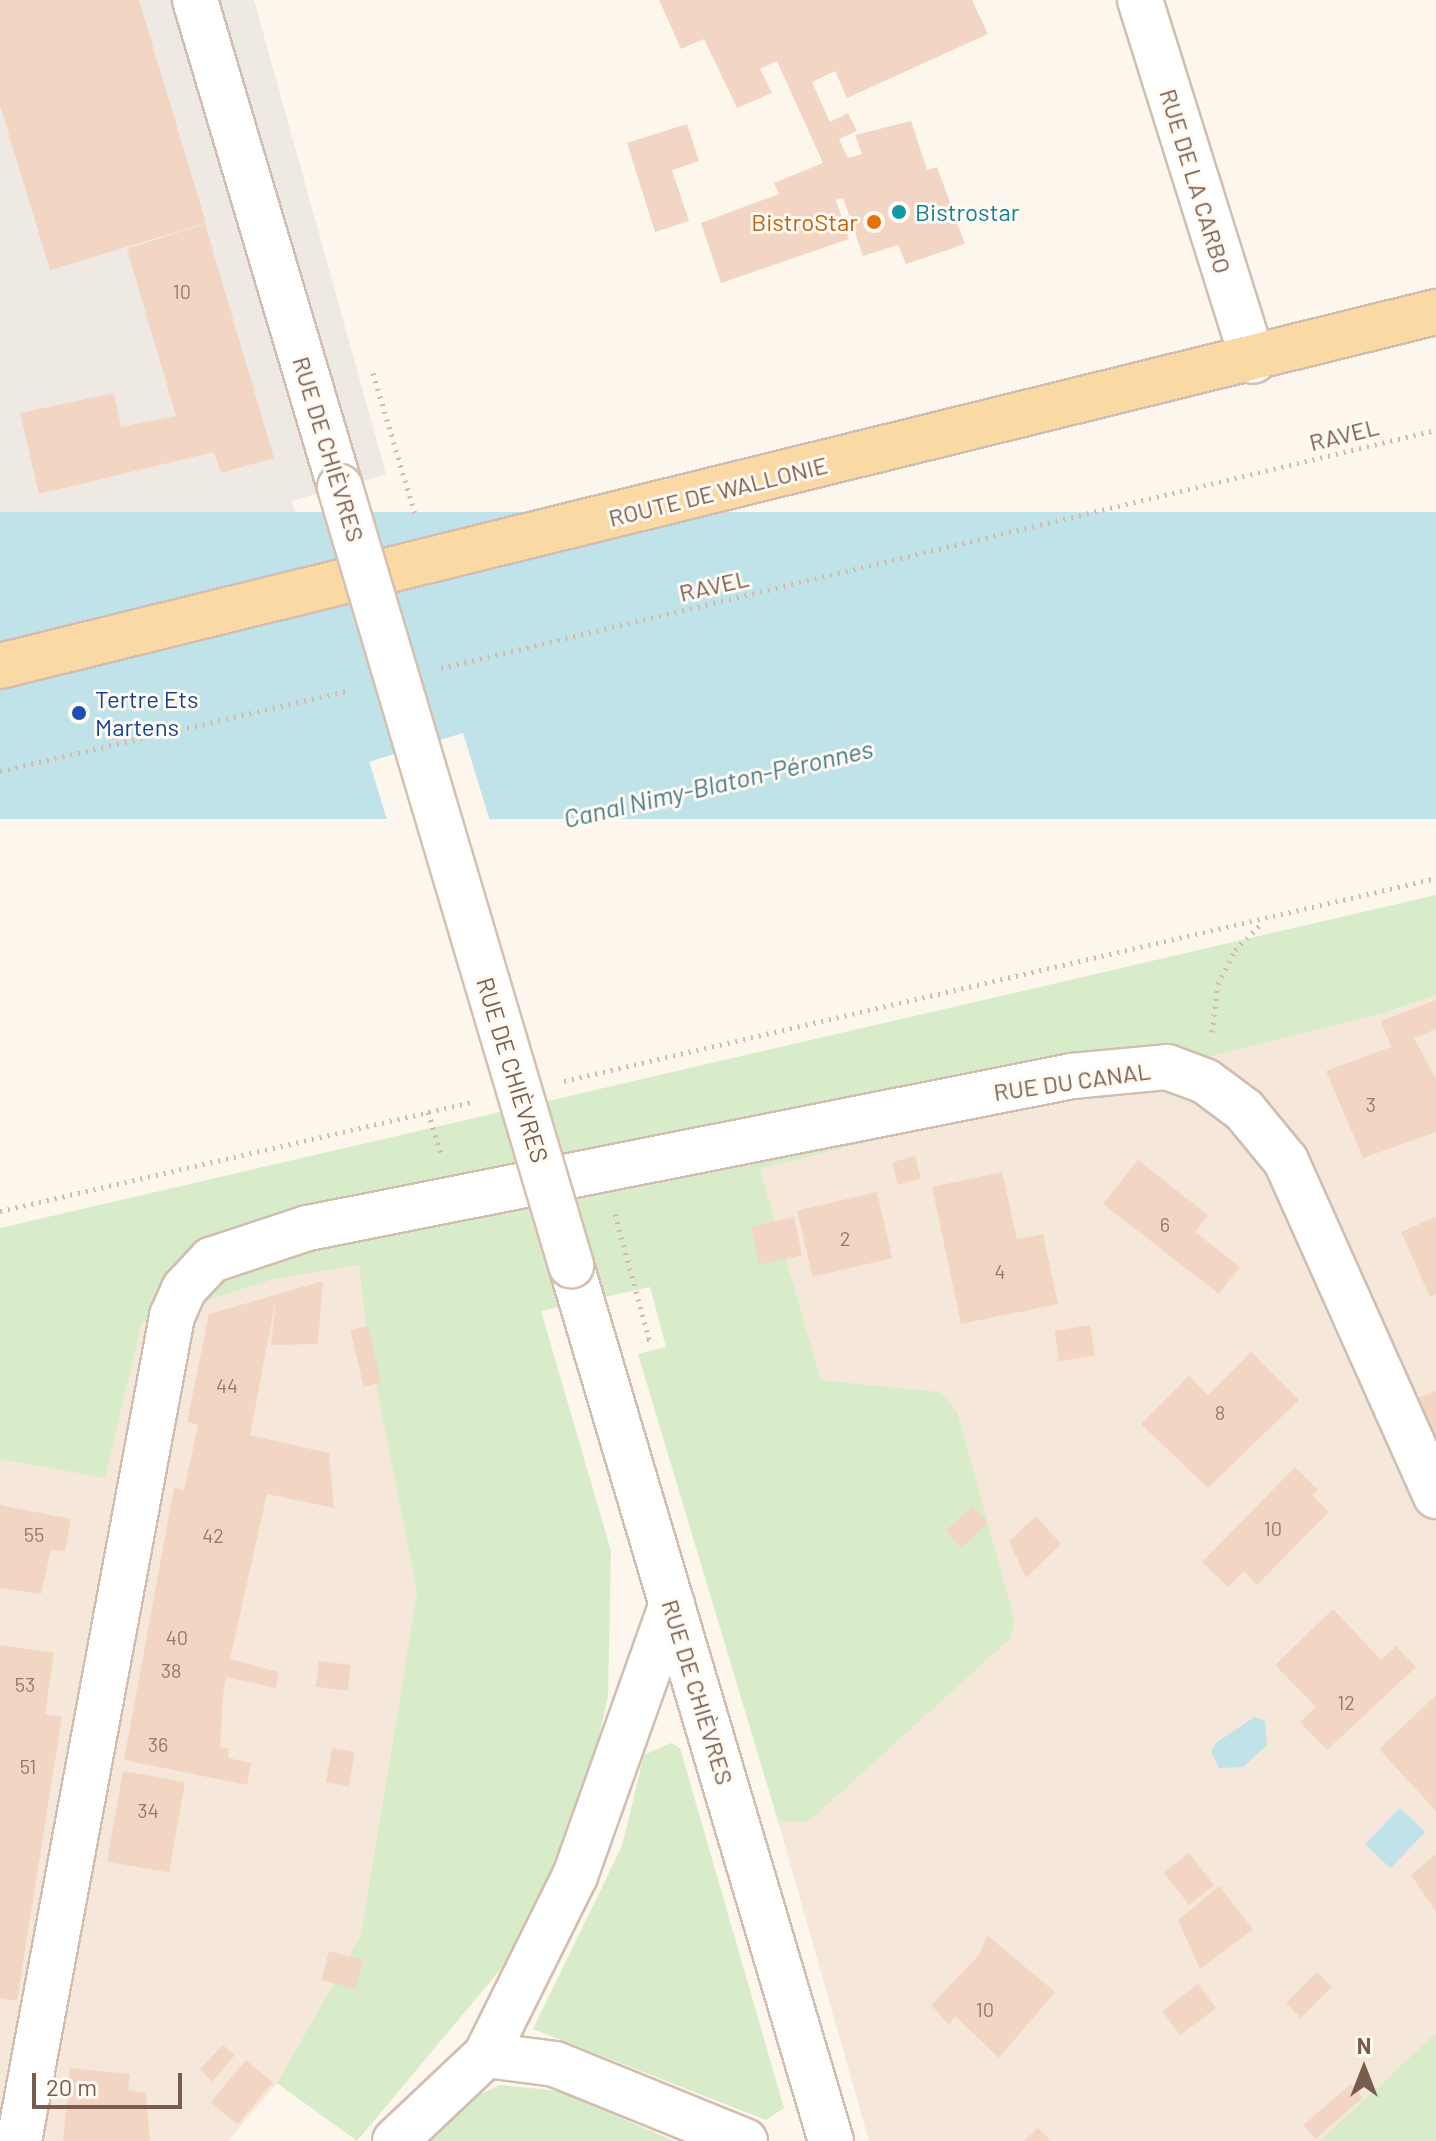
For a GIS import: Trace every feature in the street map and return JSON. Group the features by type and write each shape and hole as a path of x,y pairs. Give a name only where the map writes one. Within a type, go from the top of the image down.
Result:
{"main road":[{"name":"ROUTE DE WALLONIE","path":"0,666 1253,361 1436,312"}],"street":[{"name":"RUE DE CHIÈVRES","path":"195,0 831,2141"},
{"name":"RUE DE LA CARBO","path":"1140,0 1253,361"},
{"name":"RUE DU CANAL","path":"19,2141 172,1316 184,1289 211,1260 308,1228 1072,1076 1167,1067 1205,1081 1244,1110 1286,1161 1436,1496"},
{"path":"395,2141 486,2055 575,1876 672,1604"},
{"path":"486,2055 555,2064 745,2141"}],"path":[{"path":"373,373 429,561"},
{"name":"RAVEL","path":"433,670 1436,430"},
{"path":"0,771 356,688"},
{"path":"549,1084 1264,921 1436,878"},
{"path":"1211,1043 1218,984 1235,950 1264,921"},
{"path":"0,1211 489,1098"},
{"path":"621,1235 644,1317"}],"shaded area":[{"path":"0,0 254,0 386,474 292,501 305,544 0,615"},
{"path":"1436,995 1436,2141 869,2141 778,1821 808,1821 1009,1640 1015,1623 940,1392 821,1380 760,1169 1384,1013"},
{"path":"359,1265 368,1345 417,1592 361,1935 277,2083 228,2141 0,2141 0,1459 105,1477 142,1322 274,1279"}],"green space":[{"path":"1436,895 1436,995 1384,1013 760,1169 821,1380 940,1392 957,1411 1015,1623 1009,1640 808,1822 778,1821 638,1354 666,1347 650,1287 541,1311 611,1551 608,1697 594,1758 525,1940 357,2141 277,2083 361,1935 417,1592 368,1345 359,1265 274,1279 142,1322 105,1478 0,1459 0,1228"},
{"path":"671,1743 680,1748 784,2108 766,2120 533,2029 622,1846 644,1755"},
{"path":"1436,2033 1436,2141 1320,2141"},
{"path":"500,2085 559,2091 674,2141 422,2141 470,2099"}],"water":[{"name":"Canal Nimy-Blaton-Péronnes","path":"0,512 1436,512 1436,819 0,819"},
{"path":"1254,1717 1265,1721 1267,1745 1243,1767 1219,1768 1211,1752 1216,1743"},
{"path":"1400,1808 1425,1832 1390,1868 1365,1844"}],"pier":[{"path":"463,733 553,1028 460,1057 369,762"}],"building":[{"path":"0,0 139,0 206,223 50,270 0,105"},
{"path":"659,0 972,0 988,34 847,98 835,71 812,82 830,122 848,113 857,131 839,139 848,158 862,154 855,135 911,121 927,170 937,167 965,244 906,264 898,245 863,256 843,198 836,200 849,239 721,283 701,223 779,194 774,183 823,163 777,61 760,69 772,93 737,108 704,39 681,49"},
{"path":"687,124 699,161 672,170 689,221 655,232 627,143"},
{"path":"205,224 274,458 221,473 214,452 39,494 20,413 114,393 121,427 176,416 127,249"},
{"path":"1436,1000 1436,1029 1414,1038 1436,1079 1436,1132 1363,1158 1326,1071 1391,1047 1381,1021"},
{"path":"915,1156 921,1178 898,1184 892,1162"},
{"path":"1138,1160 1208,1215 1195,1232 1240,1267 1219,1294 1103,1204"},
{"path":"1002,1172 1017,1239 1043,1234 1058,1304 961,1324 932,1187"},
{"path":"877,1192 892,1258 812,1277 797,1210"},
{"path":"794,1217 802,1255 759,1264 751,1226"},
{"path":"1436,1217 1436,1294 1430,1297 1401,1232"},
{"path":"323,1281 318,1344 271,1345 276,1298 250,1435 329,1453 334,1508 267,1494 230,1659 278,1672 276,1688 226,1677 223,1696 220,1747 229,1749 228,1758 251,1763 247,1785 124,1760 174,1488 184,1490 198,1425 187,1422 209,1314"},
{"path":"1090,1325 1095,1356 1059,1361 1054,1331"},
{"path":"368,1326 381,1383 364,1387 350,1330"},
{"path":"1251,1352 1299,1400 1208,1488 1141,1424 1189,1376 1208,1395"},
{"path":"1436,1391 1436,1448 1415,1399"},
{"path":"1295,1467 1318,1490 1312,1495 1329,1512 1257,1585 1244,1571 1228,1587 1202,1562"},
{"path":"0,1505 71,1519 65,1551 51,1550 41,1594 0,1588"},
{"path":"972,1506 988,1523 961,1547 946,1531"},
{"path":"1036,1516 1061,1544 1026,1578 1009,1541"},
{"path":"1333,1609 1381,1660 1396,1646 1416,1667 1327,1750 1300,1722 1316,1707 1275,1665"},
{"path":"0,1645 54,1653 45,1714 62,1717 17,2001 0,1998"},
{"path":"319,1661 351,1665 348,1691 316,1687"},
{"path":"1436,1695 1436,1811 1379,1749"},
{"path":"332,1748 355,1752 349,1786 326,1782"},
{"path":"123,1771 185,1782 169,1873 107,1862"},
{"path":"1189,1853 1214,1885 1189,1905 1164,1873"},
{"path":"1436,1854 1436,1912 1411,1875"},
{"path":"1219,1886 1253,1929 1200,1969 1178,1920"},
{"path":"987,1935 1055,1992 999,2058 955,2016 949,2025 931,2005 979,1955"},
{"path":"329,1951 363,1960 355,1989 321,1980"},
{"path":"1317,1972 1332,1987 1301,2018 1286,2003"},
{"path":"1198,1984 1216,2008 1180,2035 1162,2011"},
{"path":"223,2045 235,2055 212,2082 200,2069"},
{"path":"246,2060 273,2082 237,2125 211,2102"},
{"path":"70,2068 130,2074 128,2090 146,2093 150,2141 63,2141"},
{"path":"1351,2084 1363,2098 1315,2139 1303,2125"},
{"path":"1038,2128 1051,2141 1024,2141"}],"place":[{"name":"Bistrostar","path":"899,212"},
{"name":"BistroStar","path":"874,222"},
{"name":"Tertre Ets Martens","path":"79,713"}]}
